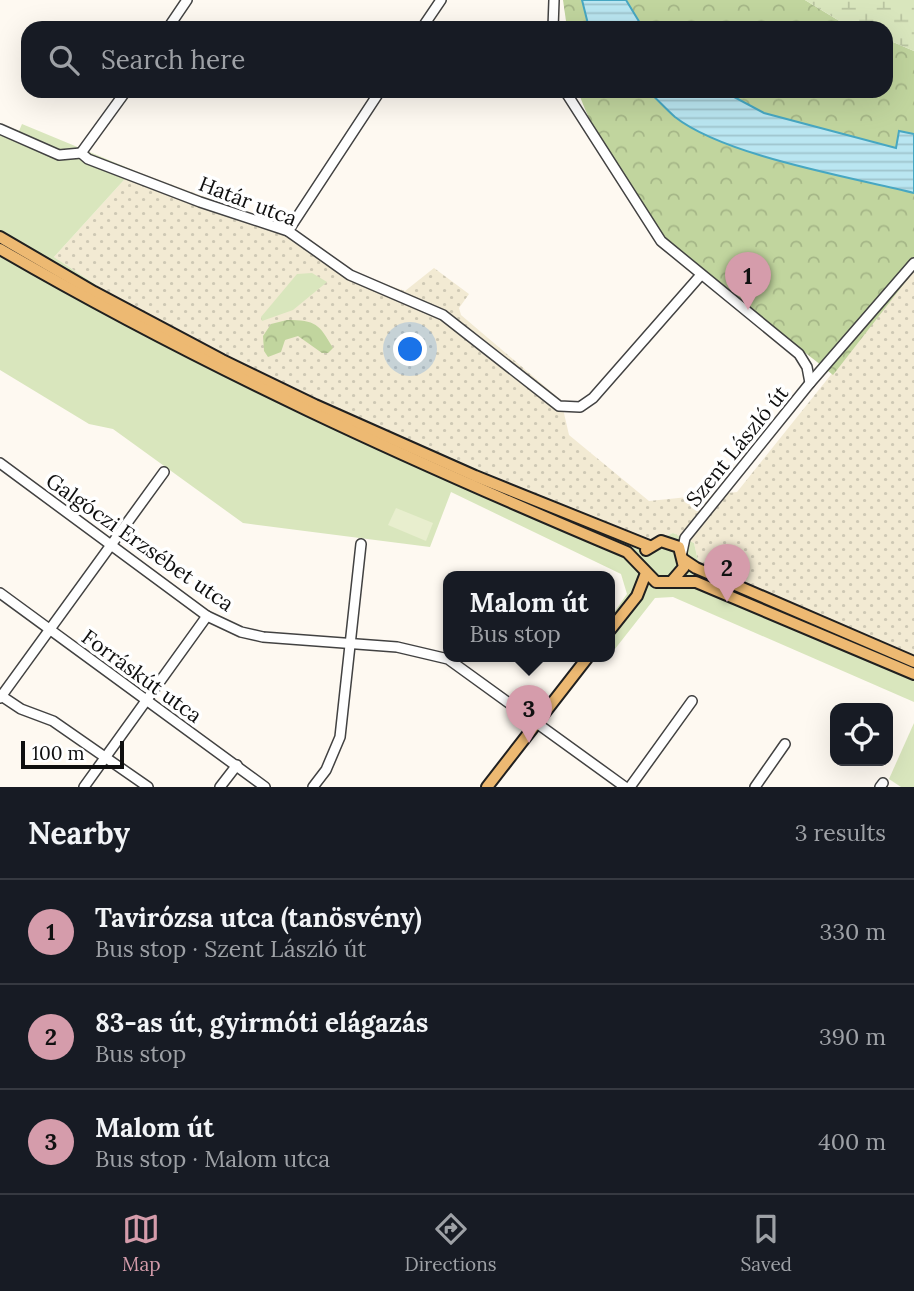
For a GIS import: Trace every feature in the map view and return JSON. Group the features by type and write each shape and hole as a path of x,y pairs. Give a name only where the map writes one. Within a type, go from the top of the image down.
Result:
{"main road":[{"path":"0,237 105,298 292,394 475,476 649,546 668,541 706,573 914,662"},
{"path":"0,249 219,370 372,443 627,552 656,582"},
{"path":"637,596 649,546"},
{"path":"670,582 681,573 683,556"},
{"path":"615,625 637,596 656,582 696,582 914,674"},
{"path":"487,787 584,662"}],"street":[{"path":"173,21 187,0"},
{"path":"427,21 441,0"},
{"path":"553,21 554,0"},
{"path":"81,153 121,98"},
{"path":"288,231 375,98"},
{"name":"Szent László út","path":"569,98 638,208 662,241 700,276 799,354 807,367 810,383 685,538 683,556"},
{"name":"Határ utca","path":"0,128 59,155 81,153 88,159 200,202 288,231 350,275 443,315 483,343 548,400 559,406 574,408 593,398 700,276"},
{"path":"810,383 914,263"},
{"name":"Galgóczi Erzsébet utca","path":"0,463 208,616 241,632 397,647 443,658"},
{"path":"148,787 54,721 21,709 0,696 164,472"},
{"name":"Szent László út","path":"668,541 685,538"},
{"path":"313,787 326,770 340,737 361,544"},
{"name":"Forráskút utca","path":"0,593 265,787"},
{"path":"84,787 208,616"},
{"name":"Galgóczi Erzsébet utca","path":"452,662 536,724 633,785"},
{"path":"633,785 692,701"},
{"path":"755,787 785,744"},
{"path":"220,787 237,765"}],"shaded area":[{"path":"133,170 287,228 354,273 405,291 434,268 469,294 459,308 461,315 561,400 569,435 649,501 737,492 914,271 914,657 700,570 694,543 673,533 649,544 222,358 128,306 54,257"}],"green space":[{"path":"563,0 582,0 587,21 566,21"},
{"path":"626,0 805,0 840,21 639,21"},
{"path":"805,0 914,0 914,51 893,42 893,21 840,21"},
{"path":"893,42 914,51 914,134 899,131 896,148 764,113 736,98 893,98"},
{"path":"581,98 656,98 677,118 753,152 914,193 914,271 833,375 709,277 670,242 630,192"},
{"path":"0,124 19,131 22,124 133,170 54,257 128,306 222,358 649,544 673,533 694,543 700,570 914,657 914,702 673,597 655,598 615,649 615,611 627,594 621,574 451,492 430,547 243,523 113,429 89,424 0,370"},
{"path":"312,273 327,282 293,310 262,321 261,317 297,274"},
{"path":"287,320 316,325 333,348 328,353 322,353 298,336 285,340 281,352 268,357 264,351 263,336 271,324"},
{"path":"396,508 433,523 426,541 388,525"},
{"path":"914,723 914,787 901,787 889,779"}],"water":[{"path":"582,0 626,0 639,21 587,21"},
{"path":"655,98 736,98 764,113 896,148 899,131 914,134 914,193 756,154 697,131 675,117"}],"place":[{"name":"Tavirózsa utca (tanösvény)","path":"748,310"},
{"name":"83-as út, gyirmóti elágazás","path":"727,602"},
{"name":"Malom út","path":"529,743"}]}
